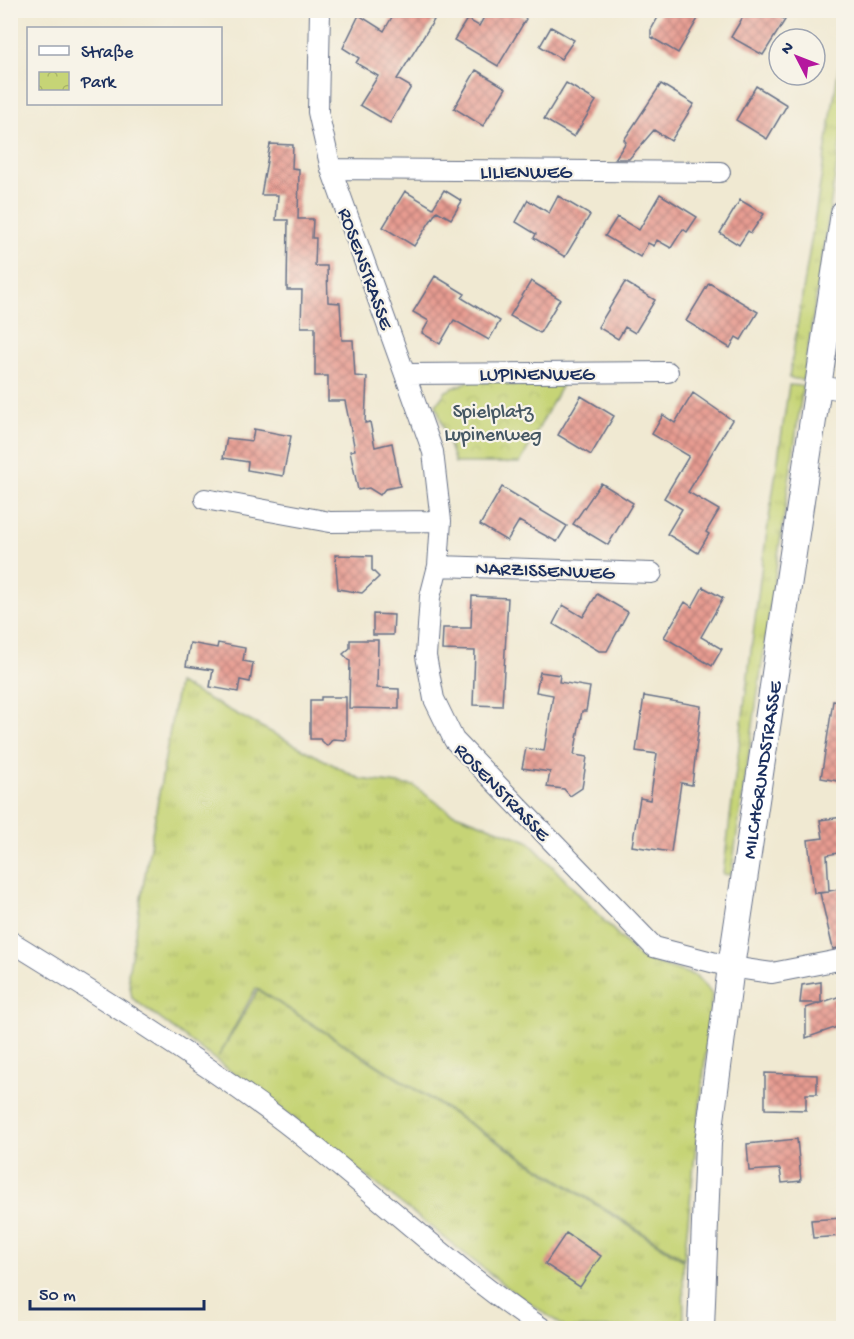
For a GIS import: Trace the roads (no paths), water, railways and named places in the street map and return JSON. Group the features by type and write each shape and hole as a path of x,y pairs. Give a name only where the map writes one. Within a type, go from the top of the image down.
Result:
{"street":[{"name":"ROSENSTRASSE","path":"321,10 318,112 331,170 433,452 441,521 438,566 430,597 426,656 434,699 454,740 654,947 731,967 772,973 843,959"},
{"name":"LILIENWEG","path":"331,170 720,172"},
{"name":"MILCHGRUNDSTRASSE","path":"701,1329 708,1143 731,967 843,213"},
{"name":"LUPINENWEG","path":"406,374 668,372"},
{"path":"818,386 843,390"},
{"path":"205,499 330,522 441,521"},
{"name":"NARZISSENWEG","path":"438,566 652,573"},
{"path":"10,941 124,1010 277,1117 497,1298 542,1329"}],"park label":[{"name":"Spielplatz Lupinenweg","path":"493,422"}]}
